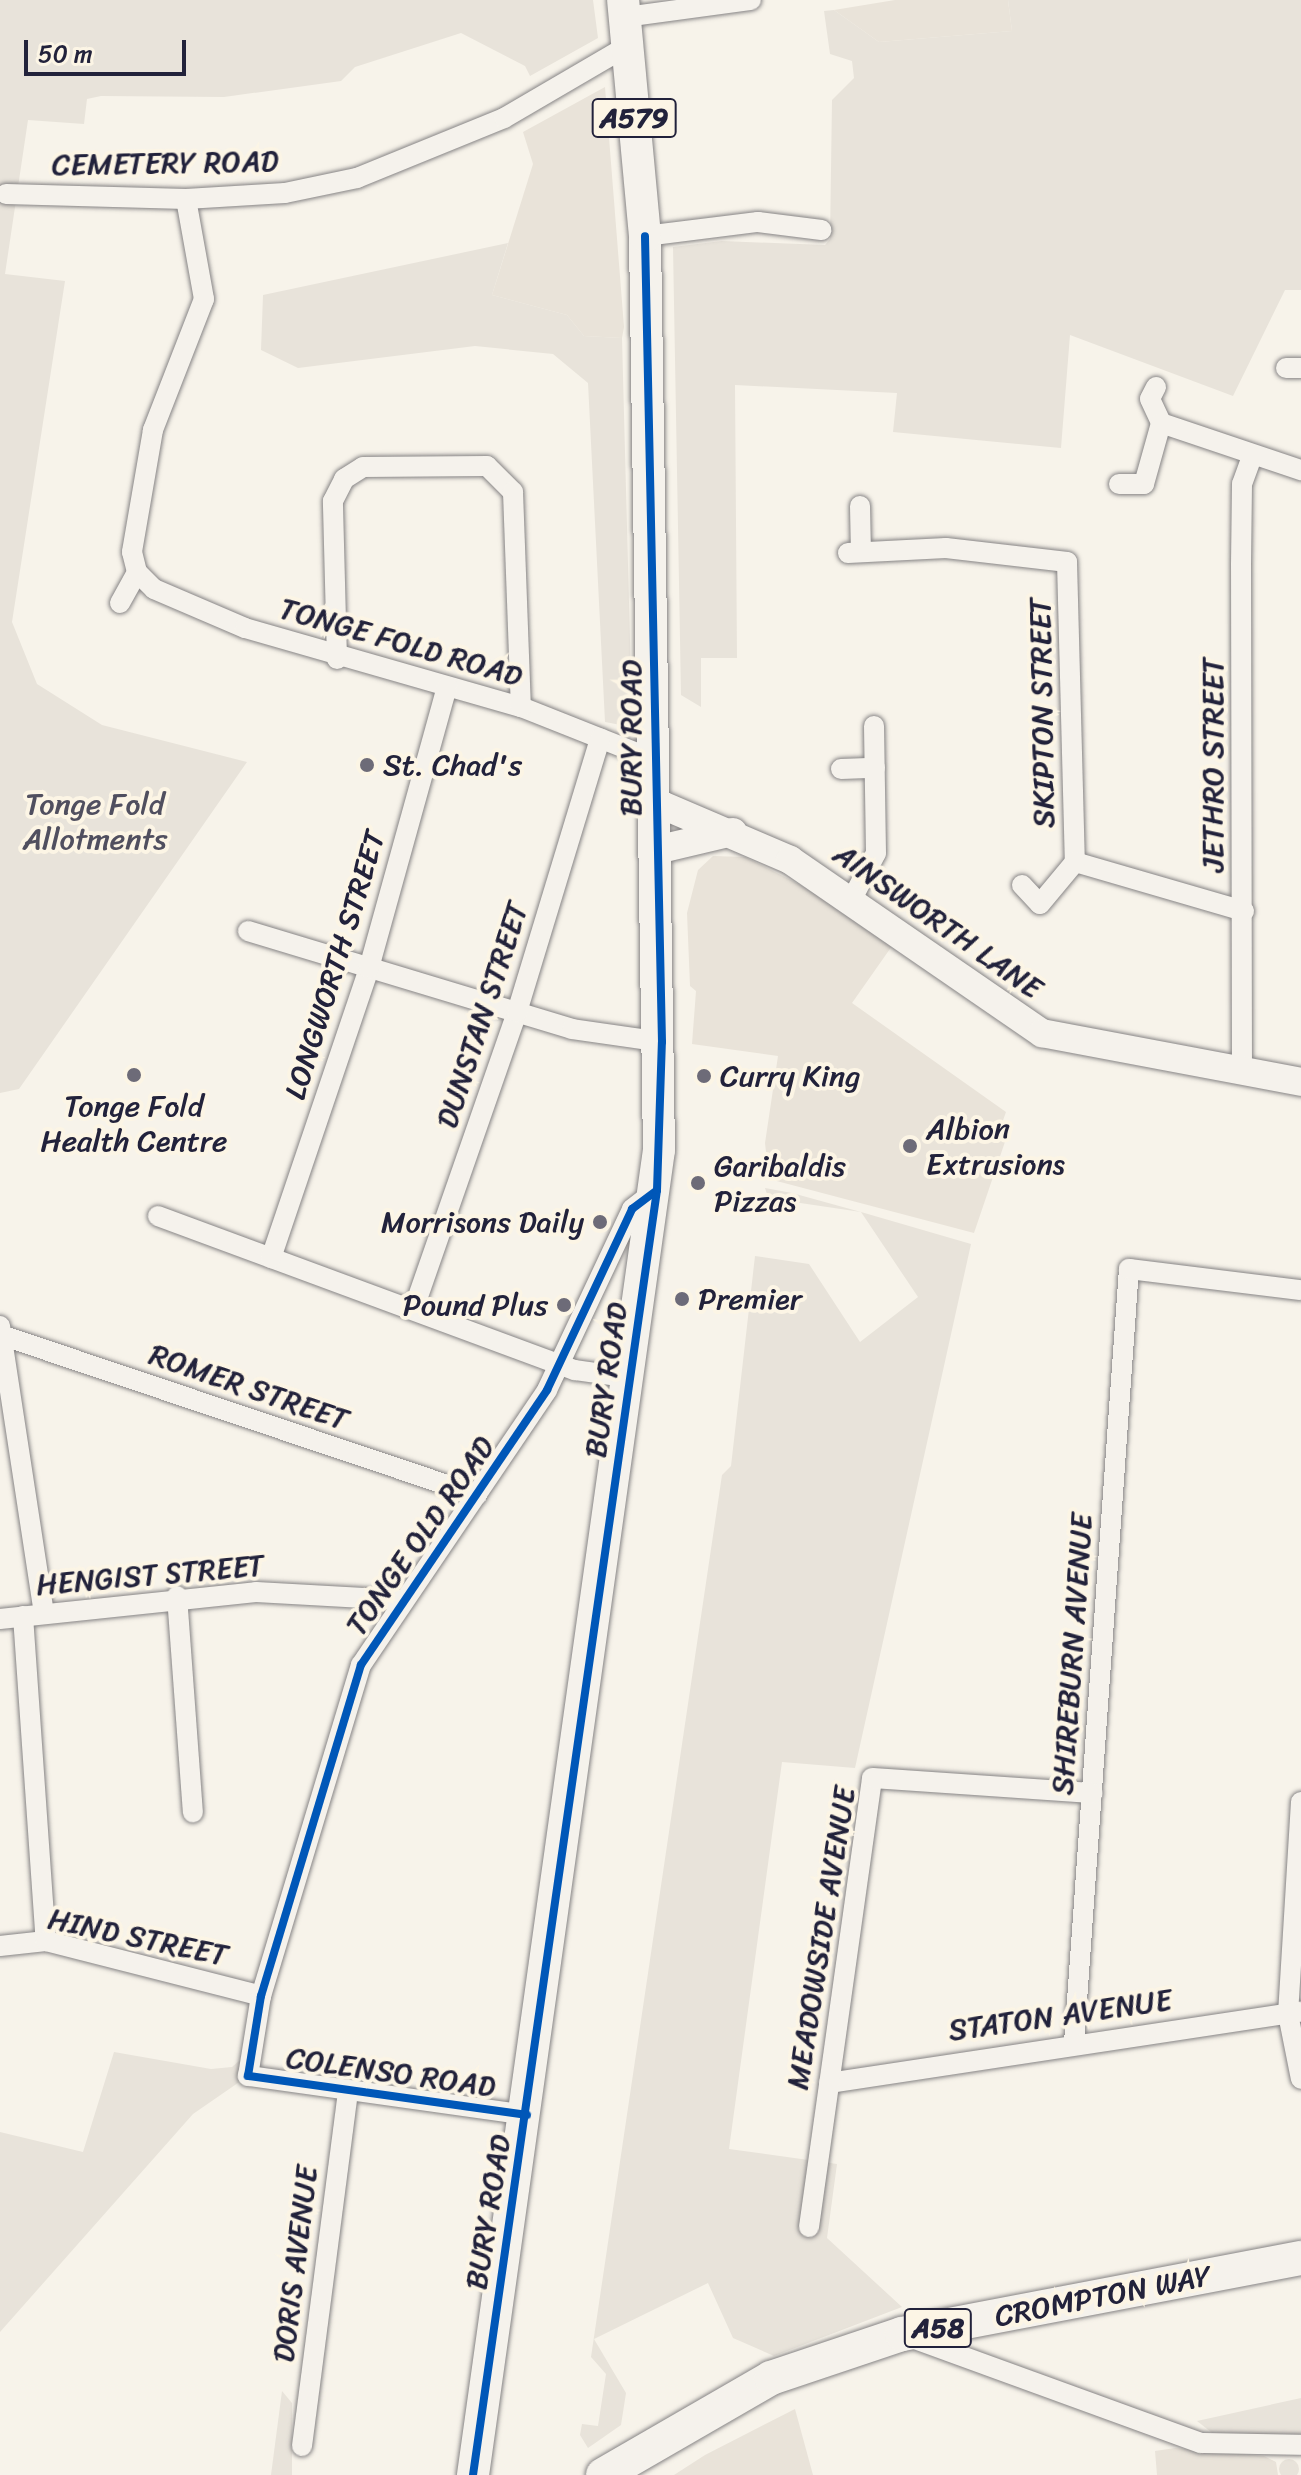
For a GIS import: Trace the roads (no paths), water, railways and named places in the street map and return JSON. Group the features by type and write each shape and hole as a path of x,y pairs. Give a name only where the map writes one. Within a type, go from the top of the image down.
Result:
{"highway":[{"name":"CROMPTON WAY","path":"603,2475 771,2378 902,2334 1301,2258"}],"main road":[{"name":"BURY ROAD","path":"473,2475 527,2115 657,1190 662,1042 645,236 625,21"},
{"name":"AINSWORTH LANE","path":"655,802 733,832 851,901 1042,1033 1242,1074 1301,1082"},
{"path":"656,850 733,832"}],"street":[{"path":"625,21 751,0"},
{"name":"CEMETERY ROAD","path":"6,194 186,199 285,193 397,164 504,118 625,21"},
{"path":"120,603 137,572 132,552 153,430 204,299 186,199"},
{"path":"645,236 758,222 821,230"},
{"path":"1119,484 1144,484 1161,423 1150,399 1156,387"},
{"path":"1161,423 1252,457 1301,470"},
{"name":"JETHRO STREET","path":"1242,1074 1241,538 1242,484 1252,457"},
{"path":"337,659 333,501 344,479 363,467 487,466 505,475 513,492 521,707"},
{"name":"SKIPTON STREET","path":"860,506 855,553 946,548 1067,562 1075,862"},
{"name":"TONGE FOLD ROAD","path":"137,572 193,609 337,659 521,707 655,760"},
{"name":"LONGWORTH STREET","path":"271,1258 369,968 447,687"},
{"path":"851,901 876,853 874,726"},
{"name":"DUNSTAN STREET","path":"414,1308 517,1012 600,738"},
{"path":"841,769 875,768"},
{"path":"1022,885 1040,904 1075,862 1244,911"},
{"path":"248,931 585,1032 662,1042"},
{"name":"TONGE OLD ROAD","path":"248,2076 261,1996 361,1665 400,1600 477,1495 564,1361 632,1209 657,1190"},
{"path":"158,1216 564,1361 575,1370 631,1378"},
{"name":"SHIREBURN AVENUE","path":"1074,2043 1129,1269 1301,1290"},
{"path":"1,1330 44,1613"},
{"name":"ROMER STREET","path":"1,1330 477,1495"},
{"path":"177,1596 193,1812"},
{"name":"HENGIST STREET","path":"0,1619 177,1596 400,1600"},
{"path":"23,1616 46,1941"},
{"name":"MEADOWSIDE AVENUE","path":"809,2227 872,1778 1092,1793"},
{"path":"1301,1802 1295,2013 1301,2079"},
{"name":"HIND STREET","path":"0,1946 46,1941 261,1996"},
{"name":"STATON AVENUE","path":"829,2083 1074,2043 1295,2013"},
{"name":"COLENSO ROAD","path":"248,2076 527,2115"},
{"name":"DORIS AVENUE","path":"302,2446 348,2090"},
{"path":"902,2334 1201,2443 1301,2445"}],"place":[{"name":"St. Chad's","path":"367,765"},
{"name":"Tonge Fold Health Centre","path":"134,1075"},
{"name":"Curry King","path":"704,1076"},
{"name":"Albion Extrusions","path":"910,1146"},
{"name":"Garibaldis Pizzas","path":"698,1183"},
{"name":"Morrisons Daily","path":"600,1222"},
{"name":"Premier","path":"682,1299"},
{"name":"Pound Plus","path":"564,1305"}],"park label":[{"name":"Tonge Fold Allotments","path":"95,821"}]}
